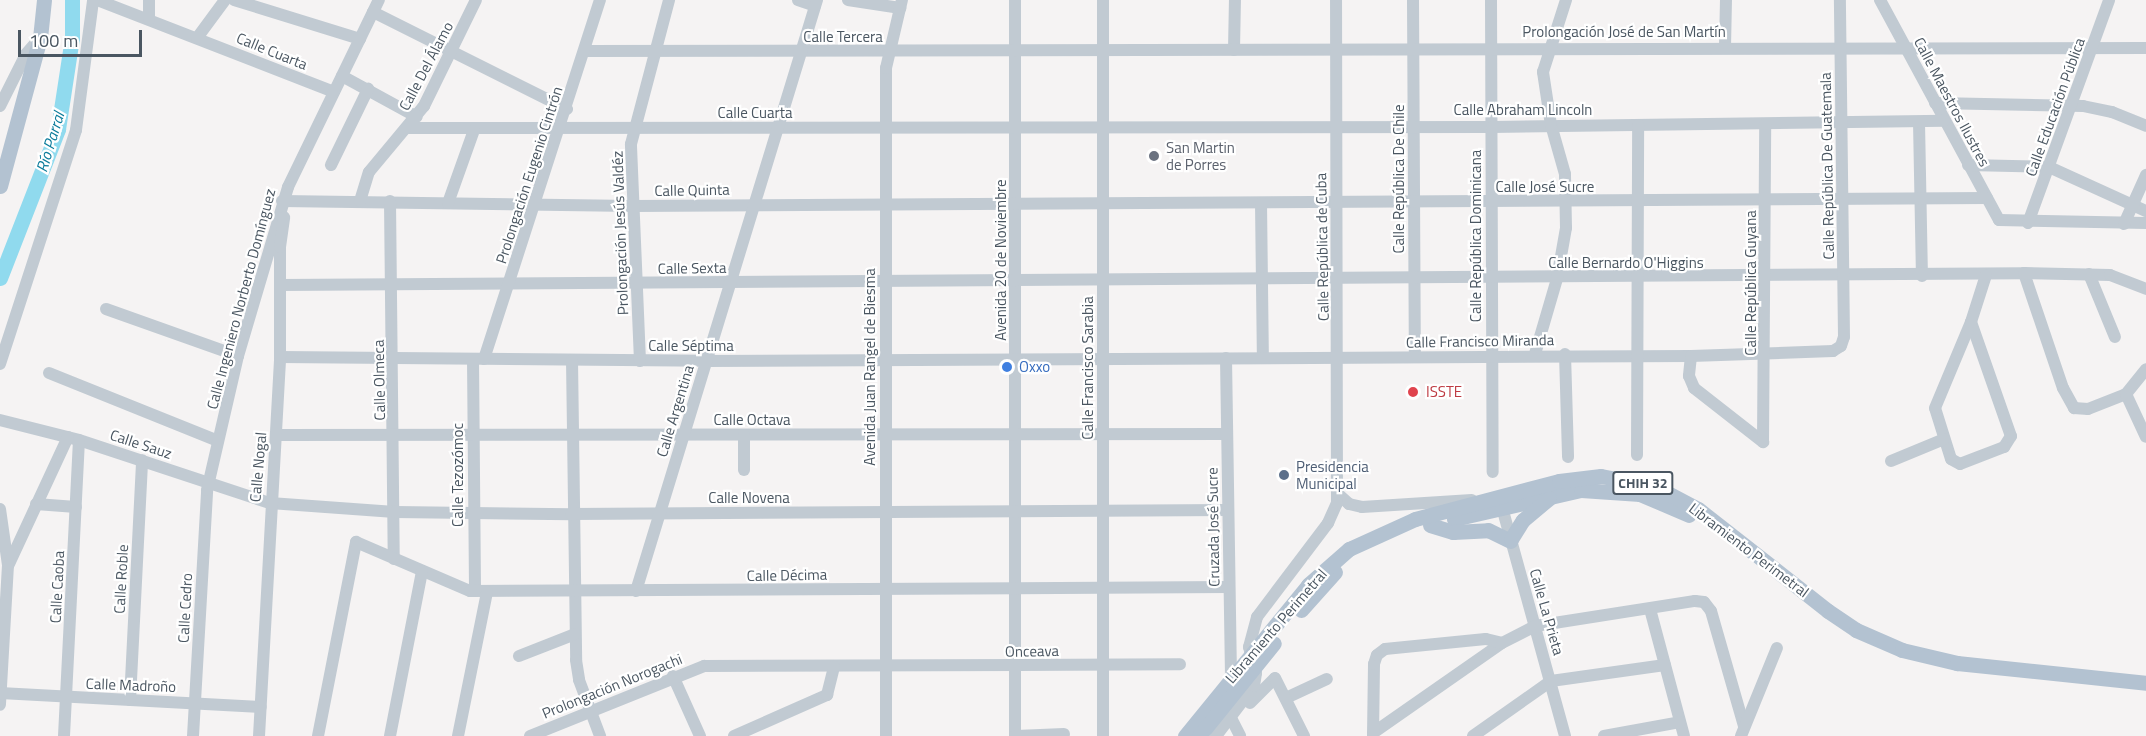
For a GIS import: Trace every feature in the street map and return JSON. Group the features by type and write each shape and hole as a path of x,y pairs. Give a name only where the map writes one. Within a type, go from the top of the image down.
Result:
{"main road":[{"path":"0,186 40,38 44,0"},
{"name":"Libramiento Perimetral","path":"1185,736 1230,679 1253,661 1342,566 1388,539 1500,502 1583,478 1637,481 1698,509 1828,612 1885,643 1957,663 2146,683"},
{"name":"Libramiento Perimetral","path":"1199,736 1232,695 1253,661 1308,585 1349,549 1393,527 1479,502 1500,502 1553,494 1612,489 1672,506 1693,517 1826,621 1893,657 1983,676 2146,692"},
{"path":"1430,525 1453,532 1488,530 1511,540 1524,520 1553,494"}],"street":[{"path":"0,364 76,130 95,0"},
{"name":"Calle Cuarta","path":"95,0 334,92"},
{"path":"149,0 149,19"},
{"path":"197,38 225,0"},
{"path":"234,0 360,39"},
{"name":"Calle Ingeniero Norberto Domínguez","path":"208,482 238,356 285,201 379,0"},
{"name":"Calle Del Álamo","path":"360,201 369,172 417,117 453,50 476,0"},
{"name":"Prolongación Eugenio Cintrón","path":"478,359 510,284 600,0"},
{"name":"Prolongación Jesús Valdéz","path":"640,361 633,206 633,129 669,0"},
{"path":"798,0 816,3"},
{"path":"848,0 901,4"},
{"name":"Avenida 20 de Noviembre","path":"1015,0 1015,736"},
{"name":"Calle Francisco Sarabia","path":"1103,0 1103,736"},
{"path":"1234,50 1235,0"},
{"name":"Calle República de Cuba","path":"1232,720 1254,686 1250,638 1257,617 1328,523 1338,494 1336,0"},
{"name":"Calle República De Chile","path":"1413,0 1415,357"},
{"name":"Calle República Dominicana","path":"1491,0 1493,472"},
{"path":"1535,354 1557,279 1568,202 1565,174 1551,125 1543,72 1566,0"},
{"path":"1725,47 1726,0"},
{"name":"Calle República De Guatemala","path":"1840,0 1844,331"},
{"name":"Calle Maestros Ilustres","path":"1880,0 1997,218 2005,223 2028,223"},
{"name":"Calle Educación Pública","path":"2028,223 2109,0"},
{"name":"Calle Argentina","path":"636,591 816,3"},
{"name":"Avenida Juan Rangel de Biesma","path":"886,736 885,128 887,52 901,4"},
{"path":"373,12 567,109"},
{"path":"0,106 26,54 40,38"},
{"name":"Prolongación José de San Martín","path":"1102,50 1905,45 2146,48"},
{"name":"Calle Tercera","path":"585,51 1102,50"},
{"path":"342,76 417,117"},
{"path":"331,165 368,89"},
{"path":"1935,104 2070,105 2097,108 2146,126"},
{"name":"Calle Abraham Lincoln","path":"1102,127 1336,125 1491,127 1944,121"},
{"path":"1919,122 1922,276"},
{"path":"1637,455 1638,124"},
{"name":"Calle República Guyana","path":"1691,356 1689,376 1694,387 1763,442 1766,354 1765,124"},
{"name":"Calle Cuarta","path":"409,128 560,130 1102,127"},
{"path":"448,202 474,130"},
{"path":"1968,165 2049,167 2146,211"},
{"path":"2124,224 2146,175"},
{"name":"Calle José Sucre","path":"1103,204 1415,204 1987,198"},
{"name":"Calle Quinta","path":"285,201 633,206 1103,204"},
{"name":"Calle Nogal","path":"260,736 270,503 280,357 281,234 285,201"},
{"name":"Calle Olmeca","path":"390,201 395,437 394,559"},
{"path":"1261,204 1263,358"},
{"path":"2028,223 2146,224"},
{"path":"2024,273 2071,405 2088,409 2126,394 2146,369"},
{"name":"Calle Bernardo O'Higgins","path":"1103,281 1766,278 2024,273 2089,274 2121,278 2146,289"},
{"path":"1971,322 2011,428 2009,441 2004,447 1971,463 1960,464 1951,459 1935,408 1971,322 1986,274"},
{"path":"2089,274 2115,337"},
{"name":"Calle Sexta","path":"280,285 1103,281"},
{"path":"106,309 238,356"},
{"name":"Calle Francisco Miranda","path":"1102,357 1339,358 1535,354 1691,356 1766,354 1833,351 1841,346 1844,331"},
{"path":"1565,354 1568,457"},
{"name":"Calle Séptima","path":"280,357 706,361 1102,357"},
{"name":"Cruzada José Sucre","path":"1226,358 1232,695"},
{"name":"Calle Tezozómoc","path":"458,736 481,592 473,513 472,436 478,359"},
{"path":"572,360 571,514 574,633 577,668 600,736"},
{"path":"49,373 218,441"},
{"path":"2126,394 2146,437"},
{"name":"Calle Sauz","path":"0,420 74,438 270,503"},
{"name":"Calle Octava","path":"276,435 395,437 1227,434"},
{"path":"744,435 744,470"},
{"path":"8,565 36,504 74,438"},
{"name":"Calle Caoba","path":"64,736 76,507 74,438"},
{"path":"1891,461 1944,439"},
{"name":"Calle Roble","path":"130,700 142,460"},
{"name":"Calle Cedro","path":"193,736 208,482"},
{"path":"1338,494 1348,504 1362,507 1460,500 1479,502"},
{"name":"Calle La Prieta","path":"1500,502 1565,736"},
{"name":"Calle Novena","path":"270,503 395,512 571,514 1228,510"},
{"path":"36,504 76,507"},
{"path":"0,509 8,565 0,705"},
{"name":"Calle Décima","path":"318,736 356,542 462,590 481,592 1229,587"},
{"path":"390,736 422,571"},
{"path":"1373,734 1502,643 1535,626 1704,602 1713,618 1743,731"},
{"path":"1650,609 1684,736"},
{"path":"519,656 574,633"},
{"path":"1373,734 1374,664 1379,652 1461,641 1502,643"},
{"path":"1743,731 1778,648"},
{"name":"Onceava","path":"886,667 1180,664"},
{"name":"Prolongación Norogachi","path":"530,736 673,676 712,665 886,667"},
{"path":"1473,736 1551,681 1665,665"},
{"path":"734,736 827,695 834,667"},
{"path":"673,676 700,736"},
{"path":"1216,736 1274,678 1286,698 1300,735"},
{"path":"1286,698 1327,679"},
{"name":"Calle Madroño","path":"0,693 261,707"},
{"path":"1223,736 1232,720"},
{"path":"1232,720 1240,736"},
{"path":"1604,736 1680,722"},
{"path":"1015,736 1064,734"}],"waterway":[{"name":"Río Parral","path":"0,278 58,129 72,38 72,0"}],"place":[{"name":"San Martin de Porres","path":"1154,156"},
{"name":"Oxxo","path":"1007,367"},
{"name":"ISSTE","path":"1413,392"},
{"name":"Presidencia Municipal","path":"1284,475"}]}
